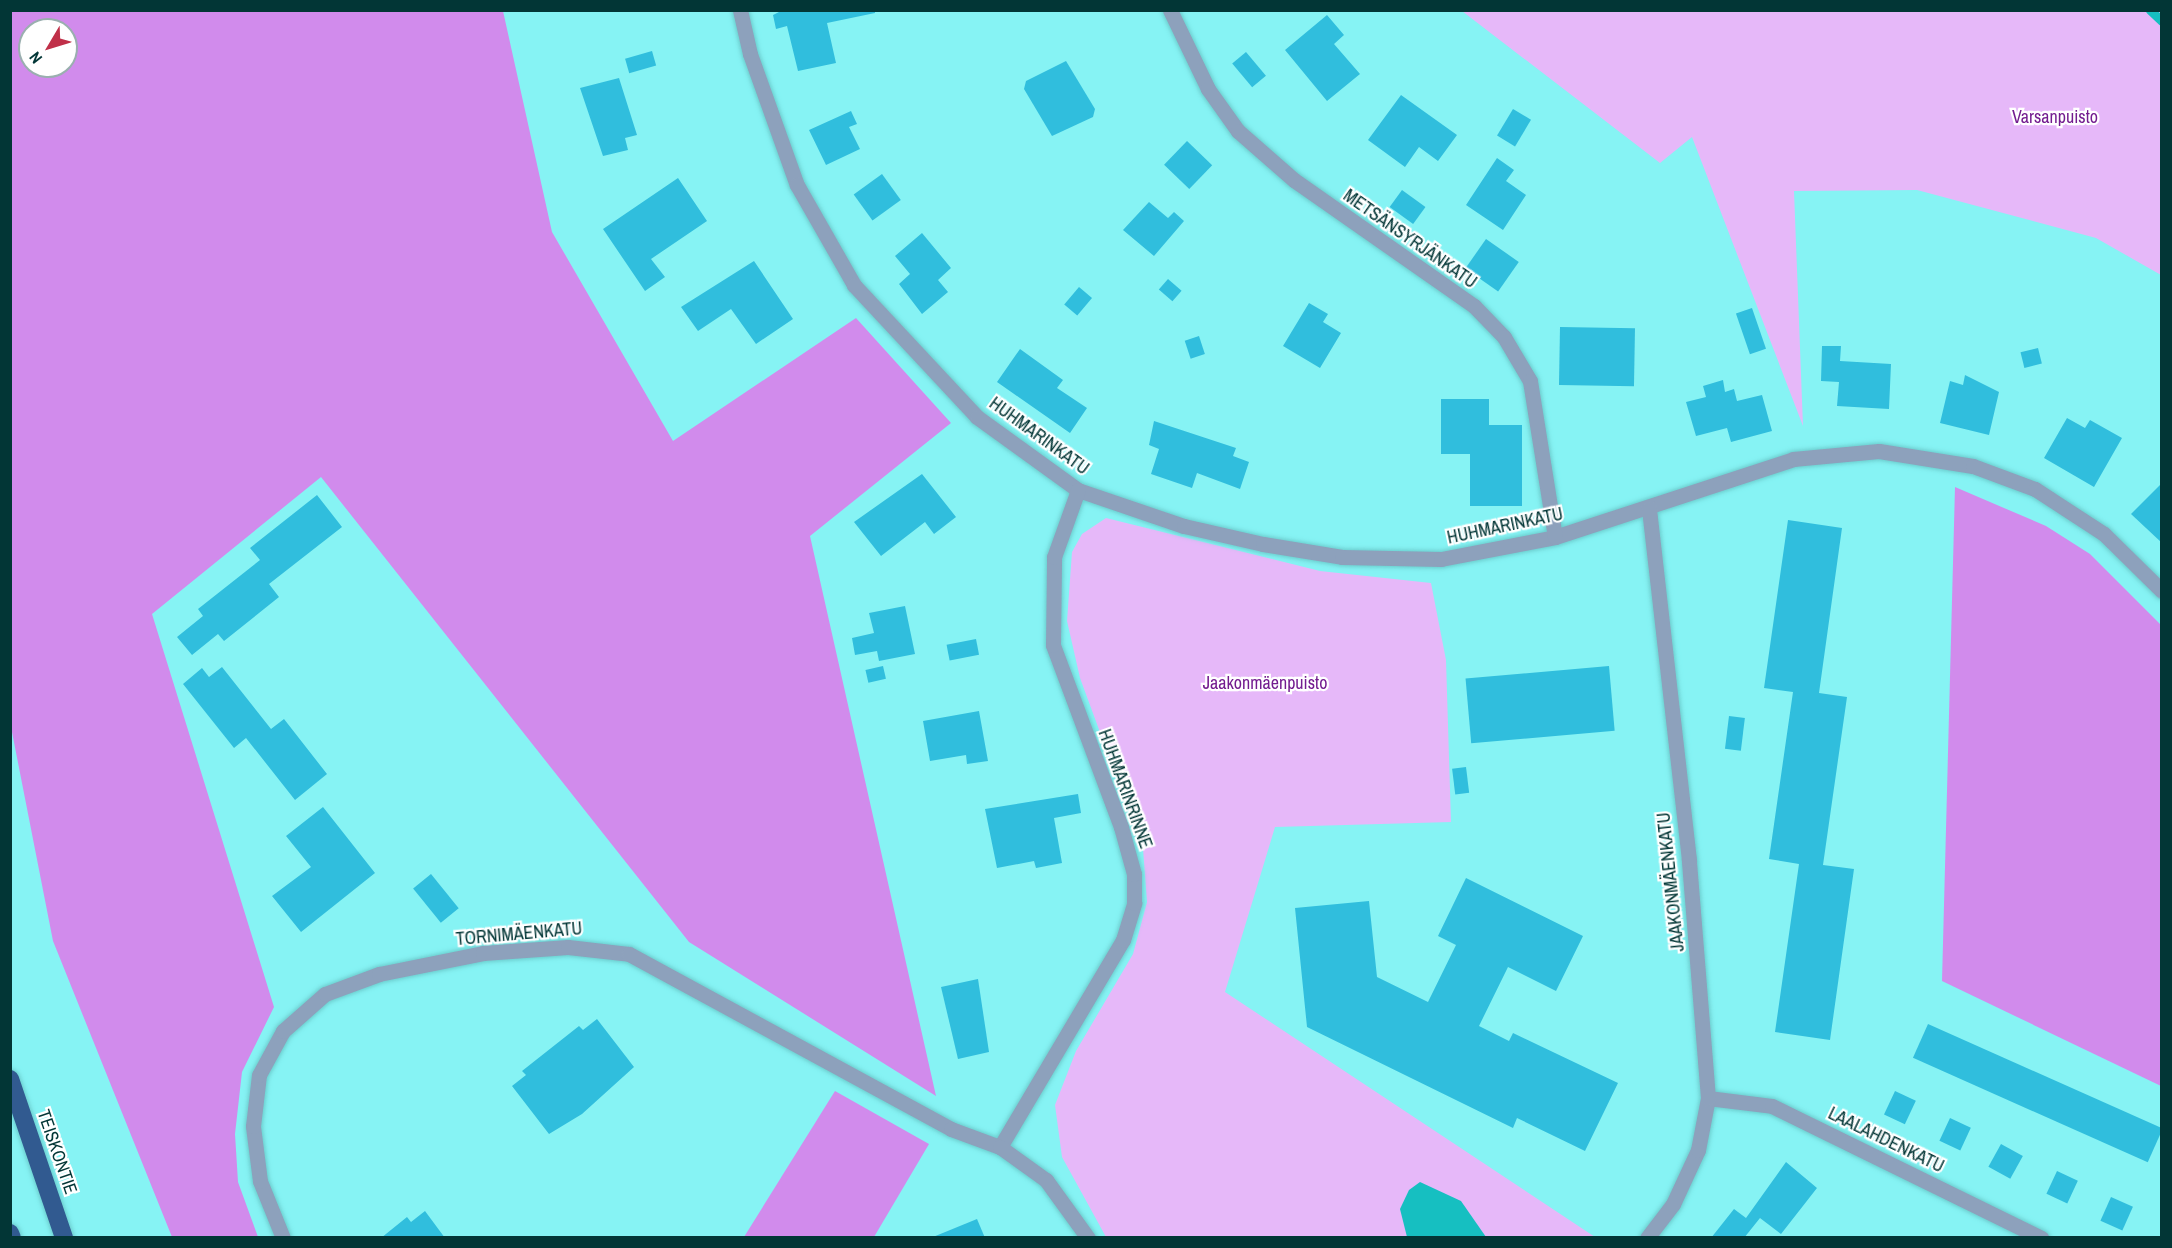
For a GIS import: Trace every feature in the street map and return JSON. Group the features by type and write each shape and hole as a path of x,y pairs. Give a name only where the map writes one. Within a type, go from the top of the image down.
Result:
{"highway":[{"name":"TEISKONTIE","path":"10,1079 64,1238"},
{"path":"10,1233 12,1238"}],"street":[{"name":"HUHMARINKATU","path":"740,10 750,54 797,185 854,285 977,417 1078,490 1185,526 1342,557 1441,559 1555,537 1793,459 1849,451 1914,455 2001,475 2065,505 2126,551 2162,591"},
{"name":"METSÄNSYRJÄNKATU","path":"1170,10 1208,89 1238,132 1294,180 1474,306 1504,337 1530,381 1555,537"},
{"name":"HUHMARINRINNE","path":"1000,1147 1123,940 1134,903 1134,874 1121,827 1053,645 1054,557 1078,490"},
{"name":"JAAKONMÄENKATU","path":"1647,1238 1673,1204 1698,1150 1708,1098 1689,860 1649,508"},
{"name":"TORNIMÄENKATU","path":"283,1238 260,1181 254,1149 259,1075 268,1052 325,994 409,966 483,953 568,947 628,954 951,1129 1000,1147 1046,1180 1088,1238"},
{"name":"LAALAHDENKATU","path":"1708,1098 1772,1106 2041,1238"}],"green space":[{"name":"Varsanpuisto","path":"1462,11 2161,11 2161,275 2096,238 1917,190 1794,191 1803,426 1692,137 1660,163"},
{"name":"Jaakonmäenpuisto","path":"1106,518 1320,571 1431,583 1446,660 1451,822 1275,827 1225,992 1595,1237 1106,1237 1062,1157 1055,1105 1076,1051 1133,954 1147,902 1143,849 1080,678 1067,621 1072,552 1082,534"}],"shaded area":[{"path":"10,11 503,11 552,232 673,441 856,318 951,423 810,536 936,1096 689,942 321,477 152,614 274,1007 242,1072 235,1134 238,1182 258,1237 172,1237 53,941 11,727"},
{"path":"1955,487 2046,526 2090,554 2161,625 2161,1086 1942,981"},
{"path":"835,1091 929,1144 874,1237 744,1237"}],"water":[{"path":"1420,1182 1461,1201 1486,1237 1407,1237 1400,1209 1409,1190"}],"building":[{"path":"783,10 875,10 875,13 827,23 836,63 798,71 787,26 776,29 773,15"},
{"path":"1327,15 1344,35 1334,44 1360,74 1327,101 1285,50"},
{"path":"652,51 656,65 629,73 625,59"},
{"path":"1246,52 1266,76 1252,87 1232,64"},
{"path":"1066,61 1095,109 1093,117 1052,136 1024,89 1026,81"},
{"path":"619,78 637,135 625,138 628,150 603,156 580,88"},
{"path":"1401,95 1457,135 1438,161 1419,147 1405,167 1368,140"},
{"path":"1513,109 1531,120 1515,146 1497,136"},
{"path":"851,111 857,124 849,127 860,149 826,165 809,130"},
{"path":"1187,141 1212,165 1189,189 1164,165"},
{"path":"1497,158 1514,170 1506,181 1526,195 1503,230 1466,205"},
{"path":"882,174 901,200 872,220 854,195"},
{"path":"678,178 707,221 651,259 665,277 645,291 603,229"},
{"path":"1402,190 1425,207 1413,224 1390,207"},
{"path":"1149,202 1168,218 1174,212 1184,221 1154,256 1123,230"},
{"path":"922,233 951,268 938,280 948,292 922,314 899,284 910,274 895,256"},
{"path":"1486,239 1519,262 1498,291 1465,268"},
{"path":"754,261 793,319 756,344 731,309 698,331 681,307"},
{"path":"1168,279 1182,291 1172,301 1159,290"},
{"path":"1079,287 1092,298 1077,316 1064,305"},
{"path":"1309,303 1328,314 1323,322 1341,333 1320,368 1283,346"},
{"path":"1752,308 1766,349 1750,354 1736,314"},
{"path":"1560,327 1635,328 1634,386 1559,385"},
{"path":"1199,336 1205,354 1191,359 1185,341"},
{"path":"1822,346 1841,346 1840,361 1891,364 1889,409 1837,406 1839,382 1821,381"},
{"path":"2038,348 2042,364 2024,368 2021,352"},
{"path":"1020,349 1063,380 1057,388 1087,408 1070,433 997,382"},
{"path":"1965,375 1999,392 1989,435 1940,423 1950,381 1963,385"},
{"path":"1723,380 1725,392 1734,389 1737,401 1762,395 1772,431 1731,442 1727,428 1696,436 1686,402 1706,397 1703,386"},
{"path":"1441,399 1489,399 1489,425 1522,425 1522,506 1470,506 1470,454 1441,454"},
{"path":"2067,418 2085,428 2090,420 2122,438 2094,487 2044,458"},
{"path":"1154,421 1236,448 1233,456 1249,462 1240,489 1197,473 1192,488 1151,474 1159,449 1149,445"},
{"path":"922,474 956,517 934,534 925,522 881,556 854,522"},
{"path":"2162,483 2162,543 2131,514"},
{"path":"317,495 342,527 269,584 279,597 224,641 218,634 192,655 177,637 203,616 198,609 260,560 250,548"},
{"path":"1788,520 1842,528 1819,693 1847,697 1823,865 1854,869 1830,1040 1775,1032 1799,864 1769,859 1793,692 1764,688"},
{"path":"905,606 915,654 879,661 877,651 855,655 852,638 874,633 869,613"},
{"path":"976,639 979,655 950,660 947,645"},
{"path":"883,666 886,679 868,683 865,670"},
{"path":"1609,666 1615,731 1471,743 1466,679"},
{"path":"222,667 271,729 284,719 327,774 295,800 246,738 234,748 183,684 202,668 209,677"},
{"path":"979,711 988,761 967,764 966,755 930,761 923,721"},
{"path":"1729,716 1745,718 1741,751 1725,749"},
{"path":"1466,767 1469,793 1455,795 1452,769"},
{"path":"1078,794 1081,813 1054,818 1062,863 1036,868 1034,861 997,868 985,809"},
{"path":"323,807 375,873 301,932 272,896 311,867 286,836"},
{"path":"431,874 459,908 441,923 413,888"},
{"path":"1466,878 1583,936 1556,991 1508,967 1479,1026 1509,1041 1513,1033 1618,1083 1585,1151 1517,1118 1513,1128 1307,1027 1295,908 1369,901 1377,977 1428,1002 1456,945 1438,936"},
{"path":"978,979 989,1052 958,1059 941,987"},
{"path":"597,1019 634,1067 582,1114 549,1134 512,1086 526,1075 522,1071 579,1026 583,1030"},
{"path":"1928,1024 2162,1128 2148,1162 1913,1058"},
{"path":"1895,1091 1916,1101 1905,1124 1884,1115"},
{"path":"1950,1118 1971,1128 1960,1150 1939,1141"},
{"path":"2001,1144 2023,1156 2010,1179 1988,1167"},
{"path":"1786,1162 1817,1188 1781,1234 1760,1218 1744,1238 1711,1238 1734,1209 1746,1218"},
{"path":"2057,1171 2078,1181 2067,1203 2046,1194"},
{"path":"2111,1197 2133,1207 2122,1231 2100,1221"},
{"path":"425,1211 445,1238 381,1238 407,1217 411,1222"},
{"path":"977,1219 985,1238 933,1238 933,1237"}],"waterway":[{"path":"2150,10 2162,21"}]}
